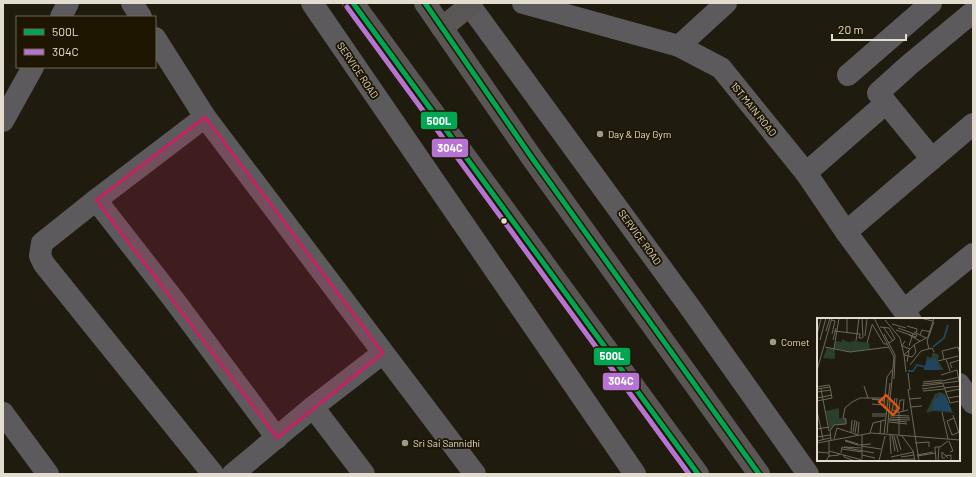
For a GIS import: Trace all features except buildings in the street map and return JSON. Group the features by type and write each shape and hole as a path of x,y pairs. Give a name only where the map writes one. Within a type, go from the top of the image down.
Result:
{"highway":[{"path":"353,3 698,474"},
{"path":"425,3 532,158 758,474"},
{"path":"442,28 471,4"}],"street":[{"path":"62,16 68,3"},
{"path":"132,3 140,16"},
{"name":"SERVICE ROAD","path":"312,3 635,474"},
{"name":"1ST MAIN ROAD","path":"522,3 679,46 721,68 806,173 846,232 907,314"},
{"path":"679,46 726,3"},
{"path":"848,75 931,3"},
{"name":"SERVICE ROAD","path":"471,4 690,306 808,474"},
{"path":"932,159 878,94 909,65 973,12"},
{"path":"156,40 205,117 475,474"},
{"path":"3,121 32,68"},
{"path":"806,173 886,103"},
{"path":"205,117 42,243 40,256 48,270 212,474"},
{"path":"846,232 973,124"},
{"path":"96,200 174,300 277,438"},
{"path":"907,314 973,254"},
{"path":"233,474 313,407 383,353"},
{"path":"960,385 973,403"},
{"path":"313,407 364,474"},
{"path":"3,413 48,474"}],"highlighted area":[{"path":"205,117 383,353 277,438 96,200"}],"transit line":[{"name":"500L","path":"353,3 698,474"},
{"name":"500L","path":"425,3 532,158 759,474"},
{"name":"304C","path":"347,7 689,474"}],"place":[{"name":"Day & Day Gym","path":"600,134"},
{"name":"Comet","path":"773,342"},
{"name":"Sri Sai Sannidhi","path":"405,443"}]}
